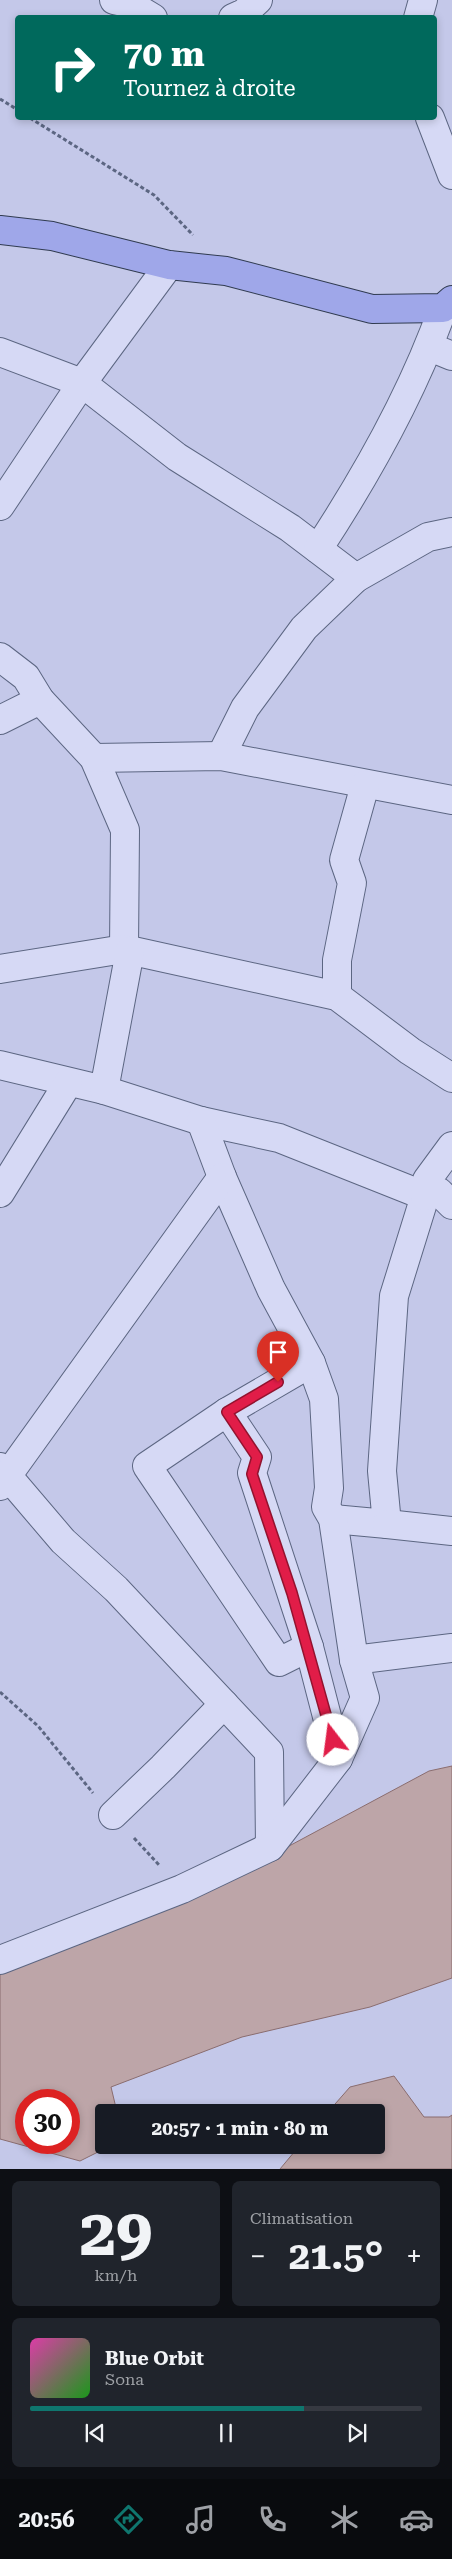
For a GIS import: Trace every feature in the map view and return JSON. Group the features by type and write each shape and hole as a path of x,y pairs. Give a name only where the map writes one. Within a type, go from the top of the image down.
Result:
{"main road":[{"path":"0,230 52,236 169,265 226,271 372,309 448,304"}],"street":[{"path":"114,0 128,3 148,15"},
{"path":"240,15 258,0"},
{"path":"419,15 423,0"},
{"path":"431,120 452,175"},
{"path":"0,506 82,383 169,265"},
{"path":"318,549 337,521 399,409 441,351 448,304"},
{"path":"0,352 82,383 177,457 290,528 356,578"},
{"path":"221,756 244,708 304,628 356,578 428,537 452,532"},
{"path":"0,657 26,677 40,700 94,758 126,830 127,950 104,1090"},
{"path":"0,720 40,700"},
{"path":"94,758 221,756 365,786 452,800"},
{"path":"337,996 337,960 352,883 344,860 365,786"},
{"path":"0,969 127,950 337,996 410,1051 452,1078"},
{"path":"0,1065 68,1083 104,1090 201,1121 279,1138 425,1196 439,1192 452,1205"},
{"path":"0,1193 68,1083"},
{"path":"0,1960 182,1889 270,1847 338,1759 365,1698 354,1660 333,1519 326,1506 329,1488 324,1399 311,1363 271,1289 222,1178 201,1121"},
{"path":"387,1524 382,1471 394,1296 425,1196 427,1180 452,1146"},
{"path":"222,1178 3,1476 64,1541 116,1589 269,1752 270,1847"},
{"path":"308,1647 279,1662 147,1466 227,1412 311,1363"},
{"path":"227,1412 257,1457 252,1474 308,1647 338,1759"},
{"path":"333,1519 452,1531"},
{"path":"354,1660 452,1648"},
{"path":"113,1815 224,1704"}],"path":[{"path":"0,99 15,108"},
{"path":"33,120 154,195 194,236"}],"shaded area":[{"path":"452,1766 452,1978 370,2007 242,2037 111,2087 115,2104 95,2104 95,2154 80,2161 55,2154 80,2154 80,2089 15,2089 15,2143 0,2139 0,1972 276,1853 429,1771"},
{"path":"394,2076 424,2117 449,2117 452,2115 452,2169 280,2169 292,2154 385,2154 385,2104 335,2104 350,2087"}],"route":[{"path":"278,1382 227,1412 257,1457 252,1474 287,1575 333,1740"}]}
